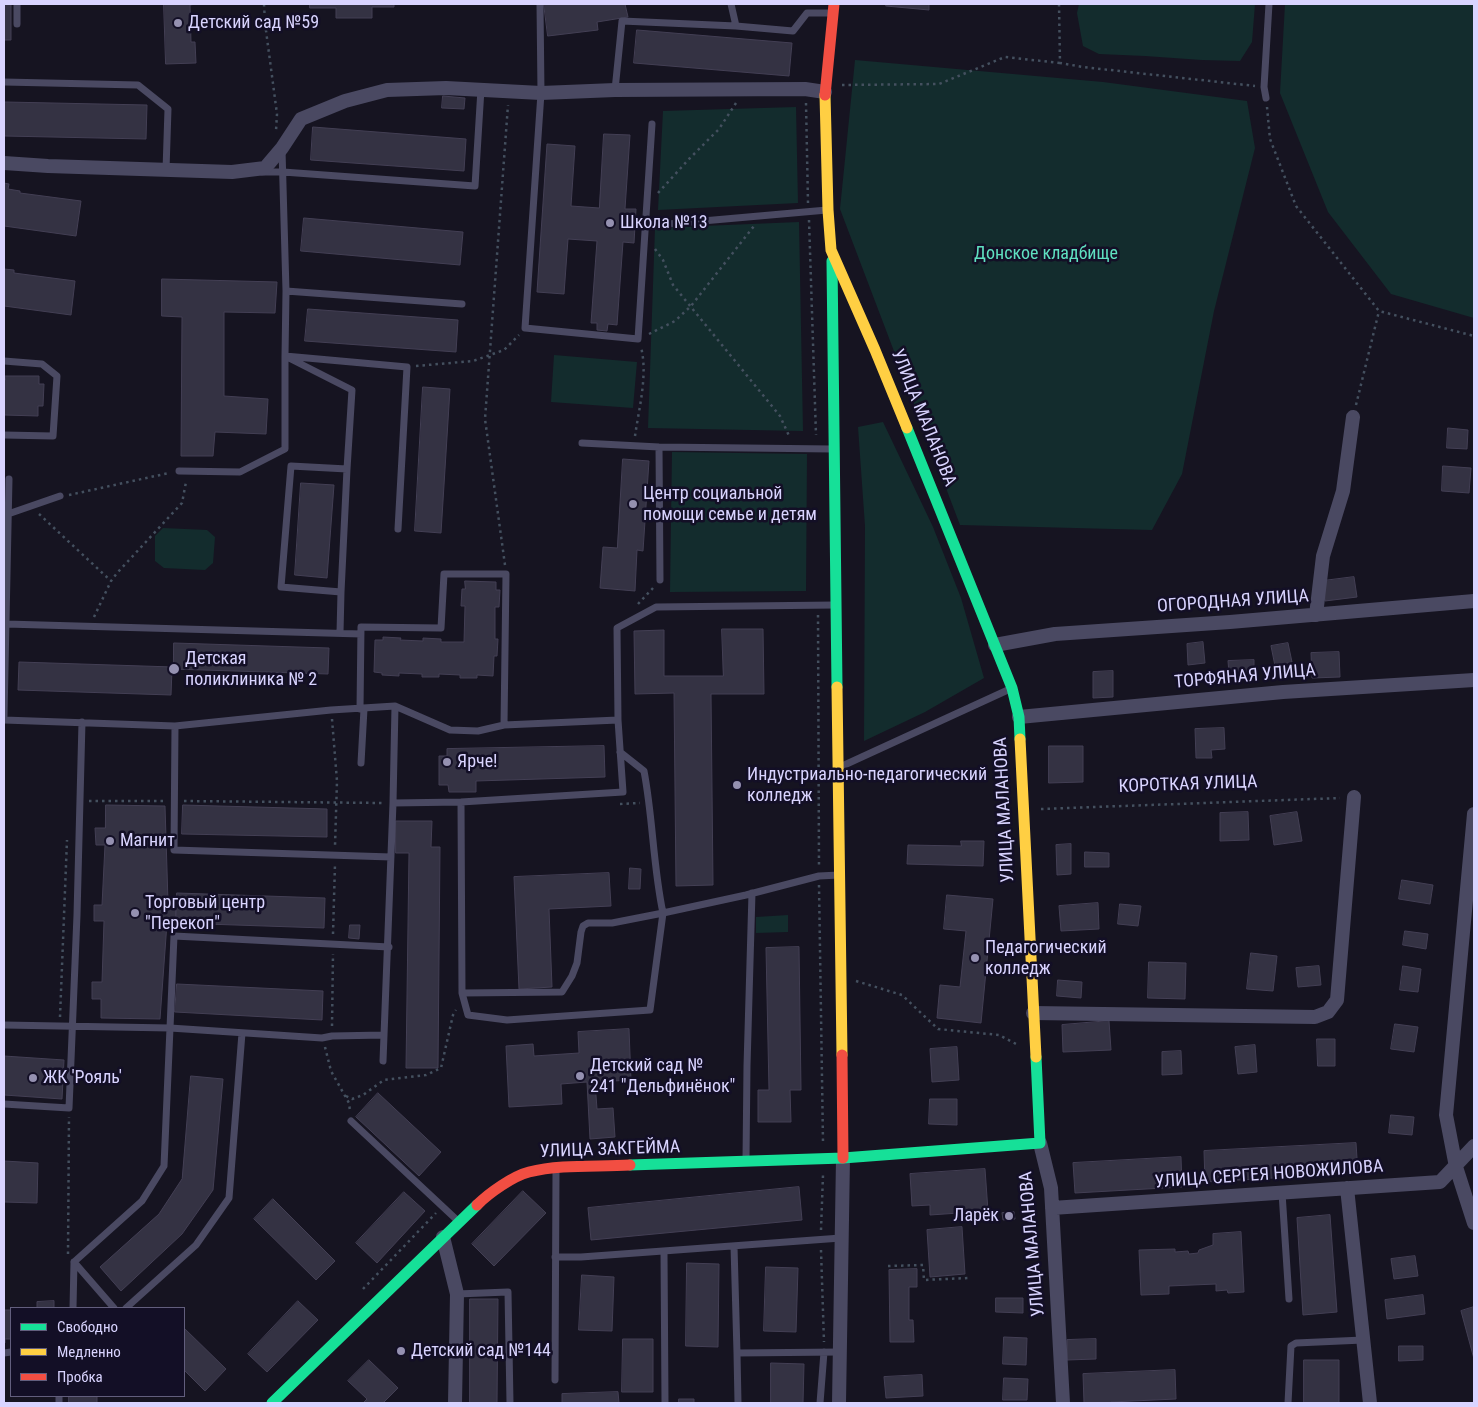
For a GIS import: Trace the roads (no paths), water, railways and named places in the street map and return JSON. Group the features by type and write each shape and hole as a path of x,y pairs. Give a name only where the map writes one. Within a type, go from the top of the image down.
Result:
{"street":[{"name":"УЛИЦА МАЛАНОВА","path":"833,8 825,89 828,210 832,250 843,1158"},
{"path":"4,163 232,172 266,168 302,119 345,101 387,90 446,88 541,93 615,90 825,89"},
{"name":"УЛИЦА МАЛАНОВА","path":"832,250 857,312 875,350 995,645 1012,688 1019,718 1034,1053 1040,1143 1051,1188 1063,1403"},
{"path":"1316,615 1323,556 1343,491 1353,417"},
{"name":"ОГОРОДНАЯ УЛИЦА","path":"995,645 1055,634 1316,615 1474,601"},
{"name":"ТОРФЯНАЯ УЛИЦА","path":"1019,718 1283,692 1474,680"},
{"path":"1033,1013 1315,1017 1328,1012 1337,1000 1354,797"},
{"path":"1474,814 1446,1115 1456,1167 1474,1222"},
{"name":"УЛИЦА ЗАКГЕЙМА","path":"272,1403 490,1192 527,1172 556,1168 843,1158 1040,1143"},
{"name":"УЛИЦА СЕРГЕЯ НОВОЖИЛОВА","path":"1052,1208 1440,1182 1474,1146"},
{"path":"839,1403 843,1158"},
{"path":"1347,1188 1370,1403"},
{"path":"443,1237 457,1294 455,1403"}],"lane":[{"path":"17,4 17,24"},
{"path":"540,4 541,93 525,328 638,339 652,124"},
{"path":"731,4 736,26"},
{"path":"1266,98 1264,87 1269,4"},
{"path":"615,90 622,21 736,26 793,32 807,13 833,8"},
{"path":"4,82 138,85 168,109 166,170"},
{"path":"232,172 283,172 475,186 481,90"},
{"path":"179,471 240,472 285,449 286,291 282,148"},
{"path":"646,226 828,210"},
{"path":"286,291 462,304"},
{"path":"285,356 407,367 398,529"},
{"path":"285,356 352,390 340,633"},
{"path":"4,361 42,364 57,376 53,436 4,435"},
{"path":"582,443 660,447 834,449"},
{"path":"660,447 660,580"},
{"path":"341,592 280,587 291,466 347,469"},
{"path":"4,716 9,479"},
{"path":"8,514 60,496"},
{"path":"361,763 361,627 441,628 444,574 506,574 504,725"},
{"path":"392,803 461,802 623,792 618,720 618,628 656,607 836,605"},
{"path":"6,624 361,634"},
{"path":"838,768 1012,688"},
{"path":"4,720 175,726 331,710 395,706 450,730 478,732 504,725 618,720"},
{"path":"383,1061 395,706"},
{"path":"4,1104 69,1108 82,722"},
{"path":"175,726 174,850 391,857"},
{"path":"461,802 462,996 468,1015 507,1020 650,1010 662,913 650,803 644,771 620,752"},
{"path":"462,996 562,992 572,976 577,963 581,932 583,926 588,922 612,923 752,893 819,876 839,875"},
{"path":"746,1162 752,893"},
{"path":"73,1307 74,1262 142,1201 164,1166 174,936 388,947"},
{"path":"4,1025 170,1028 322,1038 332,1036 384,1035"},
{"path":"127,1307 196,1245 229,1198 242,1033"},
{"path":"351,1121 459,1221"},
{"path":"555,1380 556,1168"},
{"path":"1282,1193 1289,1298"},
{"path":"555,1257 581,1257 841,1238"},
{"path":"734,1246 738,1403"},
{"path":"664,1251 665,1403"},
{"path":"74,1262 113,1307"},
{"path":"457,1294 508,1292 510,1403"},
{"path":"1288,1403 1291,1346 1296,1343 1363,1340"},
{"path":"820,1403 824,1352"},
{"path":"737,1353 840,1352"}],"place":[{"name":"Детский сад №59","path":"178,23"},
{"name":"Школа №13","path":"610,223"},
{"name":"Центр социальной помощи семье и детям","path":"633,504"},
{"name":"Детская поликлиника № 2","path":"174,669"},
{"name":"Ярче!","path":"447,762"},
{"name":"Индустриально-педагогический колледж","path":"737,785"},
{"name":"Магнит","path":"110,841"},
{"name":"Торговый центр \"Перекоп\"","path":"135,913"},
{"name":"Педагогический колледж","path":"975,958"},
{"name":"Детский сад № 241 \"Дельфинёнок\"","path":"580,1076"},
{"name":"ЖК 'Рояль'","path":"33,1078"},
{"name":"Ларёк","path":"1009,1216"},
{"name":"Детский сад №144","path":"401,1351"}],"park label":[{"name":"Донское кладбище","path":"1046,254"}]}
